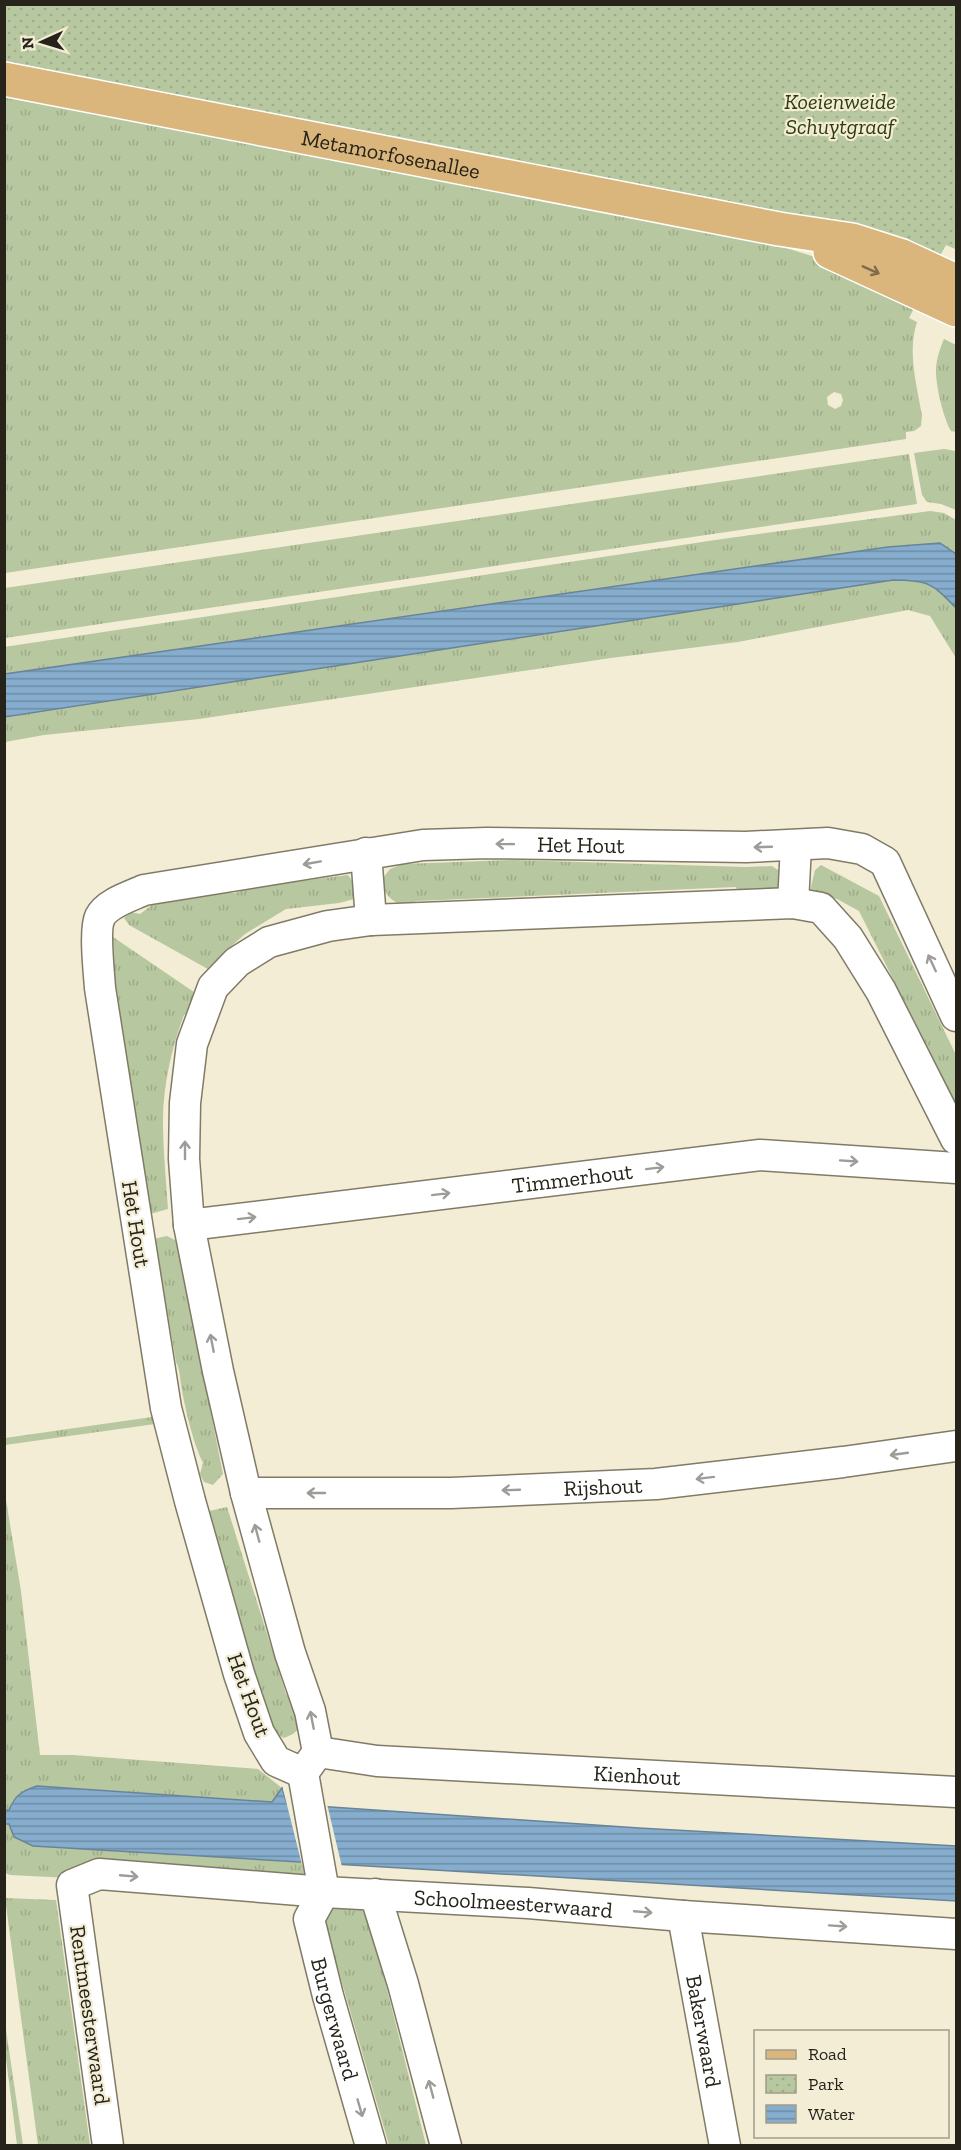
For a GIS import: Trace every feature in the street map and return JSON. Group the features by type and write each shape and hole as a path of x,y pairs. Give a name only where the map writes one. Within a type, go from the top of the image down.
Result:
{"main road":[{"name":"Metamorfosenallee","path":"4,79 779,229 852,240 902,256 957,281"},
{"name":"Metamorfosenallee","path":"779,229 957,310"}],"street":[{"name":"Het Hout","path":"309,1772 276,1761 260,1733 239,1674 166,1408 100,988 97,944 100,917 111,906 144,890 423,845 746,848 828,843 862,849 885,862 957,1016"},
{"path":"793,903 796,846"},
{"path":"366,853 371,920"},
{"path":"323,1885 309,1772 310,1711 290,1653 246,1493 218,1371 189,1225 184,1159 185,1103 192,1044 213,987 237,962 269,942 328,926 371,920 793,903 821,908 848,938 881,991 957,1139"},
{"name":"Timmerhout","path":"189,1225 760,1155 957,1168"},
{"name":"Rijshout","path":"246,1493 451,1492 656,1484 957,1446"},
{"name":"Kienhout","path":"309,1772 377,1761 957,1792"},
{"name":"Schoolmeesterwaard","path":"72,1884 99,1874 323,1885 375,1894 957,1934"},
{"name":"Rentmeesterwaard","path":"72,1884 108,2145"},
{"name":"Burgerwaard","path":"323,1885 309,1918 328,1996 371,2145"},
{"path":"375,1894 403,1984 446,2145"},
{"name":"Bakerwaard","path":"683,1916 725,2145"}],"green space":[{"name":"Koeienweide Schuytgraaf","path":"4,5 956,5 956,247 955,249 946,245 936,263 828,224 718,199 5,63"},
{"path":"5,96 770,243 828,261 919,299 909,318 917,322 913,357 922,416 921,426 914,431 906,432 906,439 5,573","holes":["834,392 841,394 843,400 841,406 835,409 828,405 827,397"]},
{"path":"944,339 956,345 956,432 951,431 948,425 942,409 937,382 936,363"},
{"path":"944,449 956,451 956,510 927,502 922,495 914,453"},
{"path":"909,454 917,504 5,638 5,588"},
{"path":"930,511 944,513 956,520 956,554 940,543 888,547 5,674 4,647 722,539"},
{"path":"893,580 922,582 929,585 956,608 956,658 930,616 908,610 738,642 611,658 199,719 44,735 5,742 5,717"},
{"path":"512,860 772,866 784,874 779,889 739,896 736,887 416,901 405,907 389,897 385,889 383,878 390,869 403,864"},
{"path":"821,865 879,896 956,1055 956,1105 859,911 837,899 810,891 815,870"},
{"path":"348,875 355,885 354,899 286,909 245,934 227,950 225,958 215,973 129,925 124,918 130,912 140,914 153,904 223,892 235,893 252,887"},
{"path":"113,937 194,992 189,1013 184,1015 176,1040 169,1066 163,1107 168,1209 150,1214 114,972"},
{"path":"167,1236 177,1241 223,1474 213,1485 204,1482 200,1474 203,1463 187,1415 161,1276 157,1267 153,1239"},
{"path":"152,1417 155,1424 5,1445 5,1438"},
{"path":"4,1488 21,1591 40,1755 73,1755 258,1769 282,1788 273,1802 55,1787 13,1800 9,1810 5,1811"},
{"path":"227,1507 286,1694 295,1706 301,1727 284,1738 272,1732 262,1702 209,1511"},
{"path":"5,1824 9,1824 33,1846 302,1862 305,1877 70,1878 10,1875 5,1873"},
{"path":"5,1898 56,1900 90,2145 38,2145"},
{"path":"356,1905 368,1916 426,2145 389,2145 338,1969 323,1951 323,1924 328,1912 338,1906"},
{"path":"4,2016 23,2145 17,2145 5,2051"}],"water":[{"path":"940,543 956,554 956,608 929,585 922,582 893,580 5,717 5,674 888,547"},
{"path":"37,1786 272,1802 282,1788 287,1804 639,1828 956,1846 956,1901 33,1846 14,1837 9,1824 5,1824 4,1811 9,1810 20,1794"}],"pier":[{"path":"283,1789 286,1789 289,1801 327,1804 342,1867 302,1865"}]}
